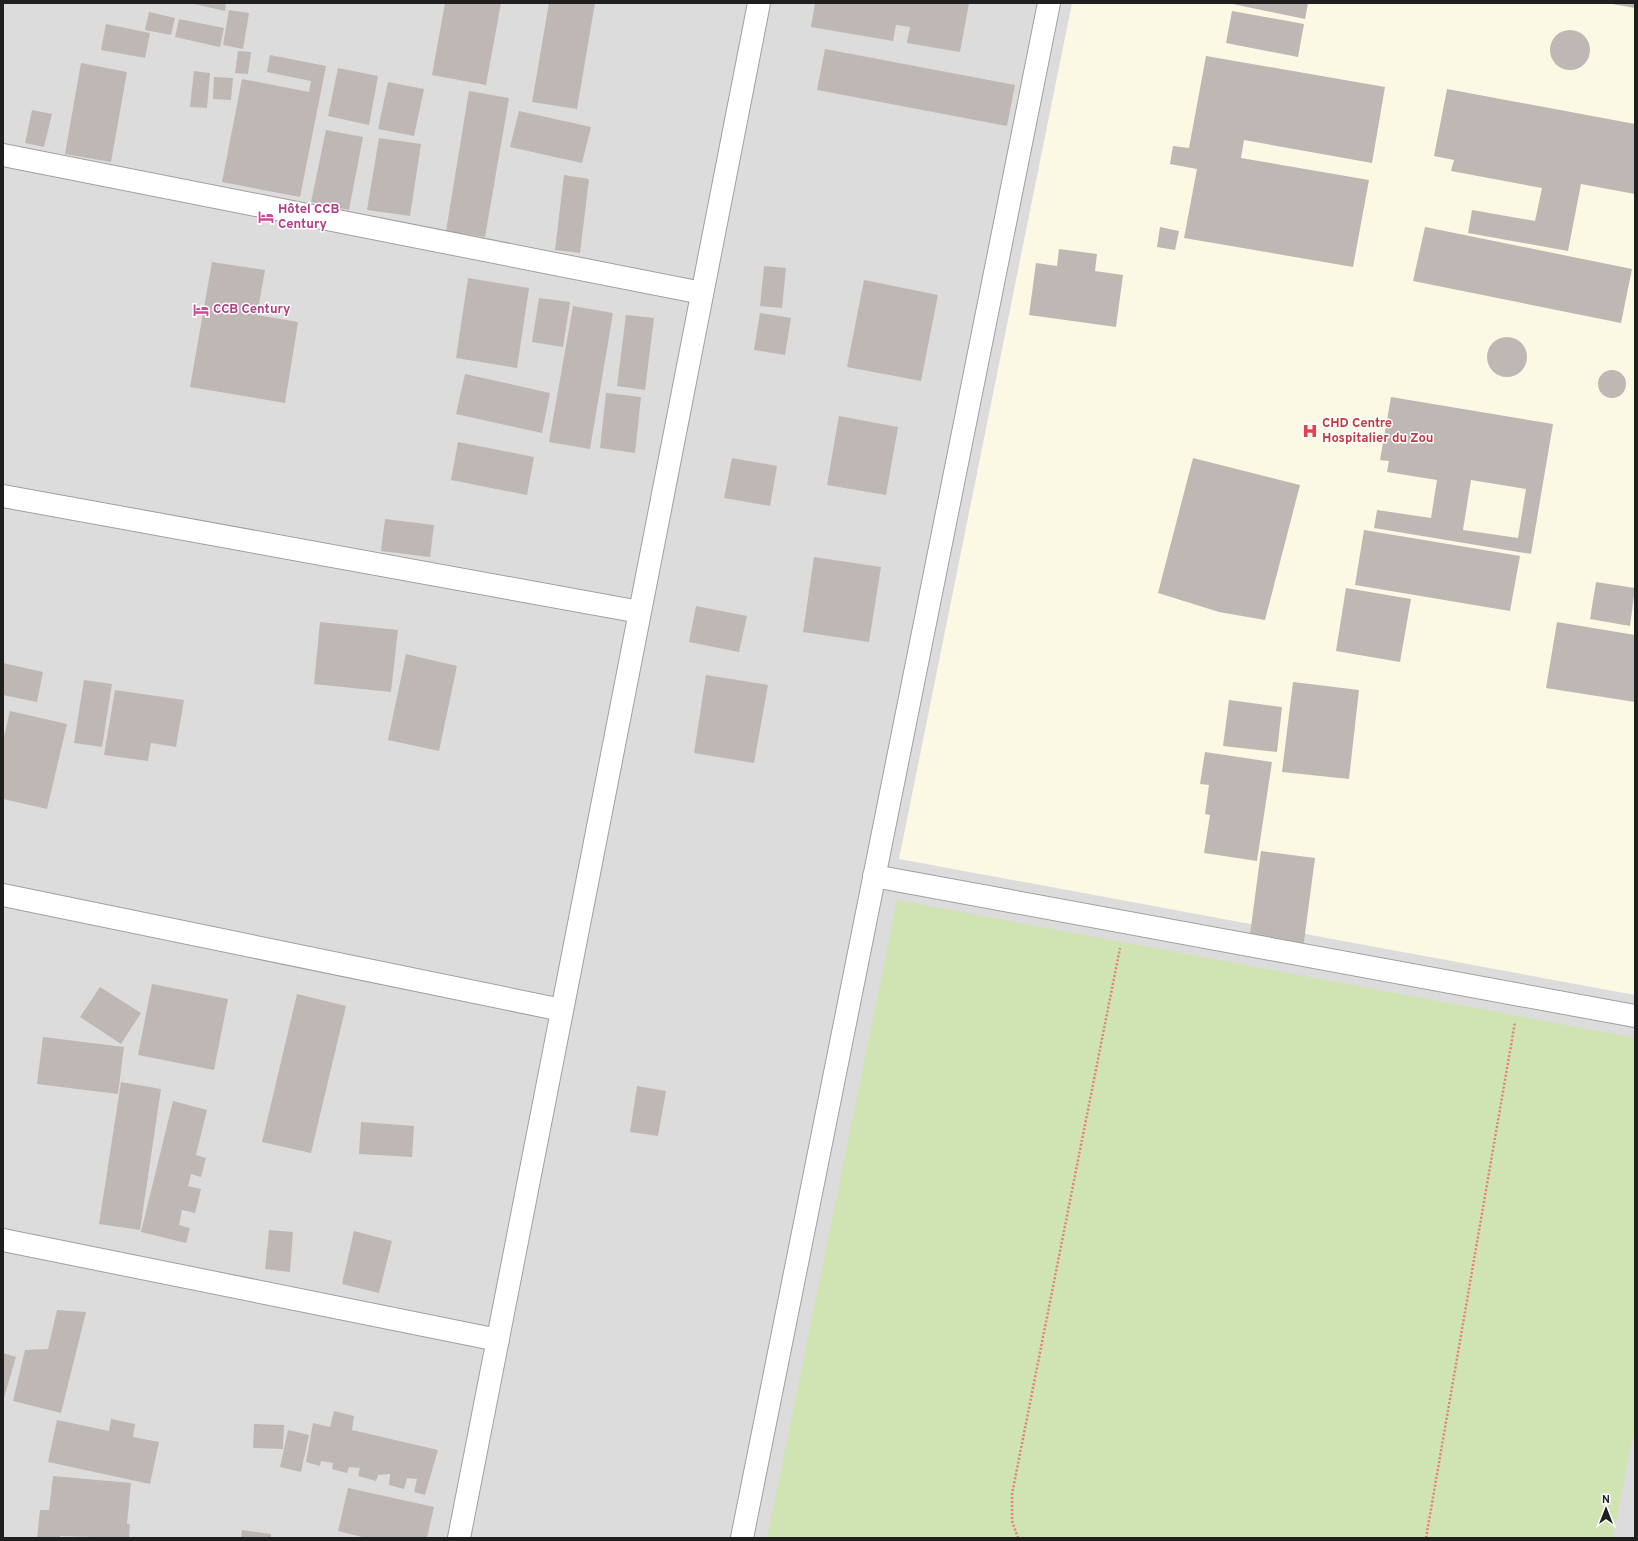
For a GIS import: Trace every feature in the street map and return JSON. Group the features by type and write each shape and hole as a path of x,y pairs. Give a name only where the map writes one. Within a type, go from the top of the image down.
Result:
{"street":[{"path":"459,1538 759,3"},
{"path":"742,1538 1049,3"},
{"path":"3,156 702,293"},
{"path":"3,496 640,612"},
{"path":"874,876 1635,1016"},
{"path":"3,895 562,1010"},
{"path":"3,1240 498,1340"}],"path":[{"path":"1018,1538 1012,1521 1012,1494 1125,922"},
{"path":"1426,1538 1520,995"}],"shaded area":[{"path":"3,3 1635,3 1635,1538 3,1538"},
{"name":"CHD Centre Hospitalier du Zou","path":"1072,3 1635,3 1635,995 899,859"}],"green space":[{"path":"897,900 1635,1038 1635,1425 1613,1538 767,1538"}],"building":[{"path":"190,3 226,3 225,11"},
{"path":"445,3 501,3 486,85 432,75"},
{"path":"549,3 595,3 577,109 532,102"},
{"path":"815,3 969,3 960,52 907,43 910,27 896,25 893,41 811,27"},
{"path":"1228,3 1308,3 1305,19"},
{"path":"1635,3 1635,8 1612,4"},
{"path":"229,10 249,13 243,49 223,45"},
{"path":"1232,11 1304,24 1298,57 1226,43"},
{"path":"149,12 175,18 171,35 145,30"},
{"path":"179,19 224,28 220,47 175,37"},
{"path":"106,24 150,33 145,58 101,50"},
{"path":"1570,30 1578,32 1584,36 1588,42 1590,50 1588,58 1584,64 1578,68 1570,70 1562,68 1556,64 1552,58 1550,50 1552,42 1556,36 1562,32"},
{"path":"825,49 1015,85 1007,126 817,90"},
{"path":"238,51 251,52 248,74 235,73"},
{"path":"270,55 326,66 300,197 222,182 242,79 309,92 311,81 267,72"},
{"path":"1206,56 1385,87 1372,163 1244,140 1241,158 1369,180 1353,267 1184,238 1197,169 1170,164 1173,146 1189,148"},
{"path":"81,63 127,72 111,162 65,154"},
{"path":"338,68 378,76 369,125 328,116"},
{"path":"194,71 210,73 207,108 190,107"},
{"path":"214,77 233,78 231,100 213,99"},
{"path":"388,82 424,89 414,136 378,129"},
{"path":"1447,89 1635,124 1635,194 1581,184 1568,251 1468,233 1472,210 1535,221 1542,188 1451,171 1454,160 1434,156"},
{"path":"469,91 509,98 485,237 446,231"},
{"path":"32,110 52,114 44,147 25,143"},
{"path":"519,111 591,127 582,163 510,147"},
{"path":"326,130 363,137 349,210 311,202"},
{"path":"379,138 421,144 410,216 367,210"},
{"path":"564,175 589,179 580,253 555,250"},
{"path":"1160,227 1179,231 1175,250 1157,247"},
{"path":"1425,227 1632,269 1621,323 1413,281"},
{"path":"1059,249 1097,254 1095,271 1123,275 1116,327 1029,315 1036,263 1057,266"},
{"path":"212,262 265,270 257,315 298,322 285,403 190,387"},
{"path":"764,266 786,268 782,308 760,306"},
{"path":"468,278 529,288 517,368 456,358"},
{"path":"864,280 938,295 921,381 847,367"},
{"path":"539,298 570,302 563,347 532,342"},
{"path":"573,306 613,313 590,449 549,442"},
{"path":"760,313 791,318 785,355 754,350"},
{"path":"626,315 654,318 645,390 617,386"},
{"path":"1511,337 1518,340 1524,346 1527,357 1526,365 1518,374 1511,377 1503,377 1496,374 1488,365 1487,353 1490,346 1499,338"},
{"path":"1612,370 1622,374 1626,384 1622,394 1612,398 1602,394 1598,384 1602,374"},
{"path":"465,374 550,393 542,433 456,414"},
{"path":"606,393 641,397 635,453 600,448"},
{"path":"1391,397 1553,424 1531,554 1374,528 1377,510 1431,518 1437,480 1387,472 1389,461 1380,460","holes":["1471,480 1526,489 1518,538 1463,530"]},
{"path":"839,416 898,427 886,495 827,485"},
{"path":"458,442 534,457 527,495 451,480"},
{"path":"732,458 777,466 770,506 724,498"},
{"path":"1193,458 1300,485 1265,620 1219,612 1158,593"},
{"path":"385,519 434,525 430,557 381,551"},
{"path":"1364,530 1520,556 1510,611 1355,585"},
{"path":"814,557 881,567 869,642 803,632"},
{"path":"1596,582 1635,588 1630,626 1590,619"},
{"path":"1346,588 1411,599 1400,662 1336,651"},
{"path":"696,606 747,616 739,652 689,642"},
{"path":"320,622 398,630 391,692 314,684"},
{"path":"1557,622 1635,635 1635,702 1546,688"},
{"path":"406,654 457,666 439,751 388,740"},
{"path":"3,663 43,672 37,702 3,695"},
{"path":"706,675 768,685 754,763 694,753"},
{"path":"84,680 112,684 102,747 74,743"},
{"path":"1293,682 1359,690 1349,779 1282,772"},
{"path":"115,690 184,700 176,747 151,743 148,761 104,755"},
{"path":"1229,700 1282,707 1277,752 1223,746"},
{"path":"10,711 67,724 47,809 3,799 3,741"},
{"path":"1205,752 1272,762 1257,861 1204,853 1210,815 1205,814 1209,785 1200,784"},
{"path":"1261,851 1315,858 1303,949 1249,942"},
{"path":"152,984 228,999 214,1070 138,1055"},
{"path":"100,987 141,1013 121,1044 80,1017"},
{"path":"297,994 346,1006 311,1153 262,1142"},
{"path":"43,1037 124,1047 118,1094 37,1084"},
{"path":"121,1082 161,1089 140,1230 99,1224"},
{"path":"637,1086 666,1091 658,1136 630,1132"},
{"path":"173,1101 207,1110 196,1155 206,1158 201,1177 191,1174 188,1186 201,1189 195,1213 182,1210 179,1225 190,1228 186,1243 141,1232"},
{"path":"361,1122 414,1126 412,1157 359,1154"},
{"path":"269,1230 293,1232 290,1272 265,1269"},
{"path":"354,1231 392,1241 379,1293 342,1284"},
{"path":"57,1310 86,1312 61,1413 13,1401 25,1350 48,1349"},
{"path":"3,1353 16,1357 3,1401"},
{"path":"334,1411 354,1416 352,1430 438,1450 425,1495 414,1492 417,1479 407,1478 404,1489 389,1485 390,1474 378,1475 376,1481 358,1476 360,1468 349,1467 347,1473 332,1469 333,1463 321,1461 320,1466 306,1462 313,1423 330,1427"},
{"path":"111,1419 135,1424 133,1437 159,1442 150,1484 48,1462 57,1420 109,1431"},
{"path":"254,1424 284,1425 283,1449 253,1448"},
{"path":"288,1430 309,1435 301,1472 280,1467"},
{"path":"53,1476 131,1483 127,1524 130,1524 129,1538 60,1536 60,1538 37,1538 40,1510 49,1510"},
{"path":"348,1488 434,1507 427,1538 366,1538 338,1531"},
{"path":"242,1530 271,1534 271,1538 241,1538"}],"place":[{"name":"Hôtel CCB Century","path":"266,217"},
{"name":"CCB Century","path":"201,310"},
{"name":"CHD Centre Hospitalier du Zou","path":"1310,431"}]}
